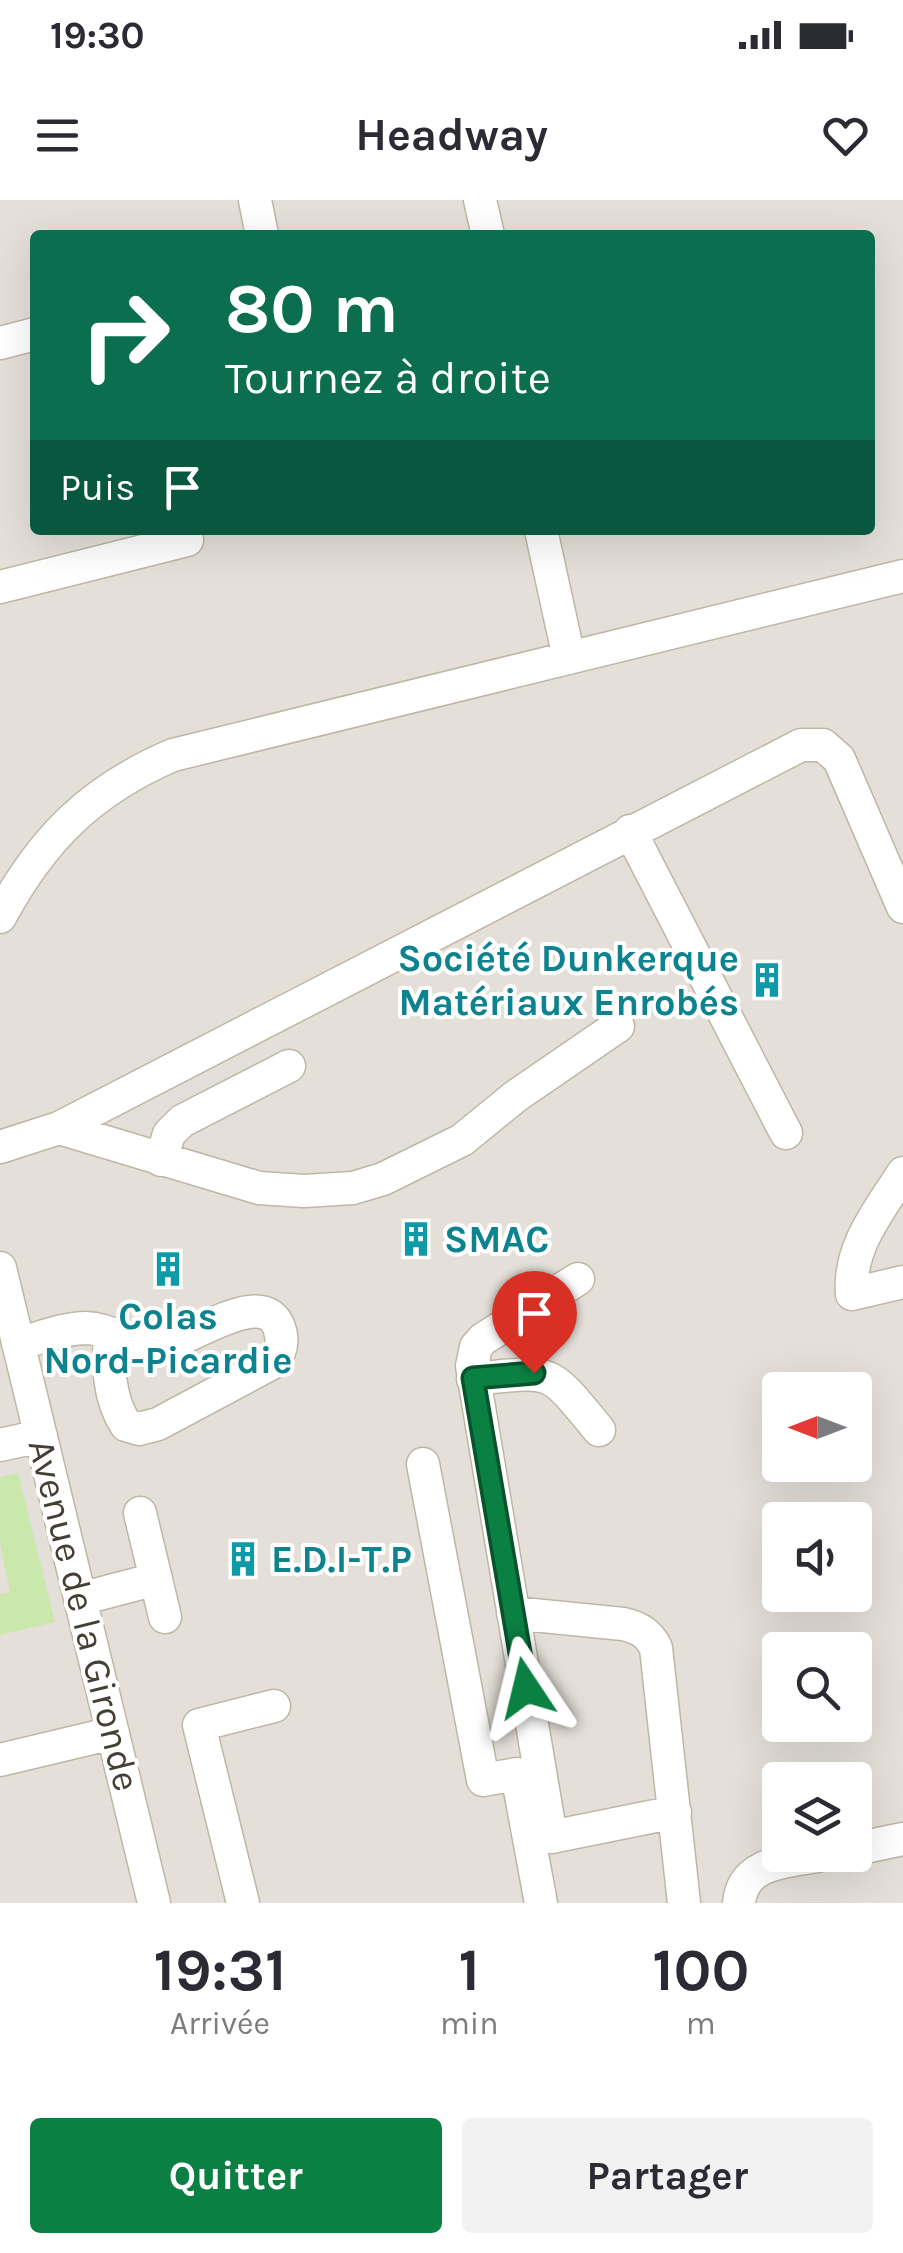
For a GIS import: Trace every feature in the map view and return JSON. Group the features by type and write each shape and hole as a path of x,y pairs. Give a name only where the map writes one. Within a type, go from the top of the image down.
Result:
{"street":[{"path":"255,200 261,230"},
{"path":"480,200 487,230"},
{"path":"0,343 30,335"},
{"path":"543,535 569,658"},
{"path":"0,587 187,540"},
{"path":"0,917 31,866 77,812 116,784 154,764 216,742 903,576"},
{"path":"0,1147 59,1128 791,748 824,745 839,759 903,907"},
{"path":"630,831 786,1132"},
{"path":"59,1128 223,1179 274,1190 323,1191 368,1184 462,1140 516,1096 618,1026"},
{"path":"161,1160 169,1134 182,1121 289,1066"},
{"path":"903,1174 865,1234 851,1272 852,1294 903,1282"},
{"name":"Avenue de la Gironde","path":"0,1268 154,1903"},
{"path":"578,1279 483,1339 474,1355 473,1378 551,1837 675,1812"},
{"path":"18,1344 85,1328 110,1334 138,1343 169,1344 227,1317 250,1312 269,1315 277,1322 282,1342 272,1363 140,1430 126,1425 118,1411 109,1372 110,1334"},
{"path":"473,1378 534,1373 552,1378 599,1430"},
{"path":"0,1445 41,1436"},
{"path":"423,1464 483,1780 516,1774 541,1903"},
{"path":"140,1513 165,1616"},
{"path":"80,1598 156,1580"},
{"path":"513,1614 623,1624 634,1626 651,1638 656,1648 684,1903"},
{"path":"243,1903 198,1725 274,1706"},
{"path":"0,1760 113,1733"},
{"path":"872,1845 903,1839"},
{"path":"740,1903 743,1883 762,1869"}],"shaded area":[{"path":"0,200 903,200 903,1903 0,1903"}],"green space":[{"path":"18,1473 55,1622 0,1635 0,1594 10,1592 0,1543 0,1477"}],"place":[{"name":"Société Dunkerque Matériaux Enrobés","path":"767,980"},
{"name":"SMAC","path":"416,1239"},
{"name":"Colas Nord-Picardie","path":"168,1269"},
{"name":"E.D.I-T.P","path":"243,1559"}],"route":[{"path":"526,1688 473,1378 534,1373"}]}
